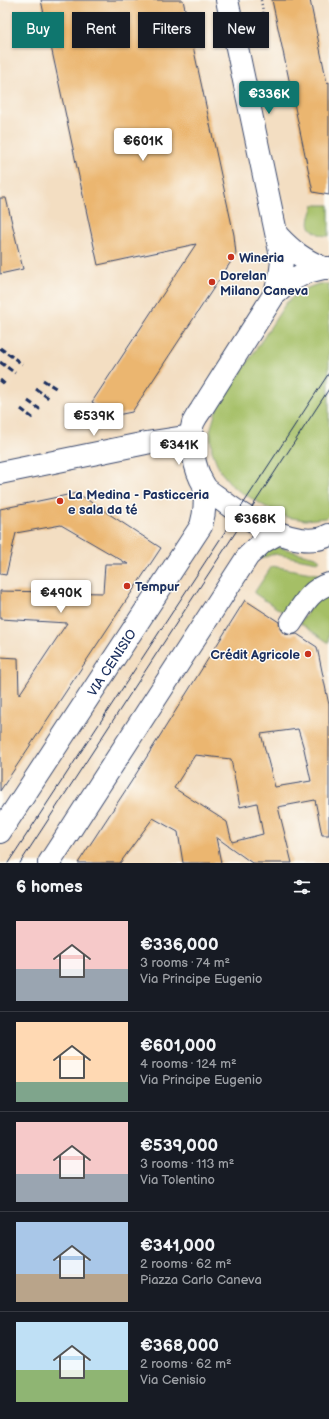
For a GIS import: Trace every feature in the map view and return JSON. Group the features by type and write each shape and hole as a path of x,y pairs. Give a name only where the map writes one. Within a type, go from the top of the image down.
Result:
{"main road":[{"path":"227,0 278,236 282,261 280,277 274,295 193,423 191,436 193,454 204,486 245,517 280,533 300,539 317,539 329,535"},
{"path":"278,236 293,251 308,261 326,268"},
{"path":"274,295 292,280 308,272 326,268"},
{"path":"0,473 146,443 191,436"},
{"name":"VIA CENISIO","path":"0,832 201,526 205,513 206,499 204,486"},
{"path":"49,863 248,556 263,542 280,533"},
{"path":"290,623 310,596 318,588 329,584"}],"path":[{"path":"261,0 263,12"}],"green space":[{"path":"314,205 329,205 329,236 323,235 311,229 309,223"},
{"path":"318,284 329,284 329,516 326,518 305,520 286,517 234,488 220,471 212,451 210,431 216,411 286,303 300,291"},
{"path":"271,547 279,547 316,557 320,560 318,562 274,554 260,559"},
{"path":"272,566 328,576 287,615 254,593"},
{"path":"329,594 329,643 300,623 313,603"}],"building":[{"path":"41,0 183,0 186,12 138,12 138,48 193,48 234,235 236,254 132,412 112,416 92,402 196,244 98,265 51,48 64,48 64,12 44,12"},
{"path":"272,0 310,0 327,83 329,82 329,195 313,192"},
{"path":"0,198 6,198 23,269 0,274"},
{"path":"77,493 161,548 0,791 0,657 18,658 19,695 67,623 0,619 0,591 103,593 105,564 128,564 61,525 16,533 6,575 0,574 0,509"},
{"path":"245,600 279,622 280,629 284,634 297,634 317,647 329,705 329,835 322,835 315,800 278,807 292,863 252,863 216,837 221,863 183,863 178,832 153,818 120,863 78,863 131,782","holes":["298,729 311,781 275,787 261,734","195,755 231,759 240,807 257,803 263,834 232,842 227,822 174,788"]}],"tram line":[{"path":"8,863 329,373"},
{"path":"20,863 329,389"}],"railway":[{"path":"0,348 22,364"},
{"path":"0,362 15,373"},
{"path":"0,380 6,385"},
{"path":"43,380 57,389"},
{"path":"36,389 50,399"},
{"path":"28,401 41,410"},
{"path":"21,409 34,419"}],"place":[{"name":"Wineria","path":"231,257"},
{"name":"Dorelan Milano Caneva","path":"212,282"},
{"name":"La Medina - Pasticceria e sala da té","path":"60,501"},
{"name":"Tempur","path":"127,586"},
{"name":"Crédit Agricole","path":"308,654"}]}
